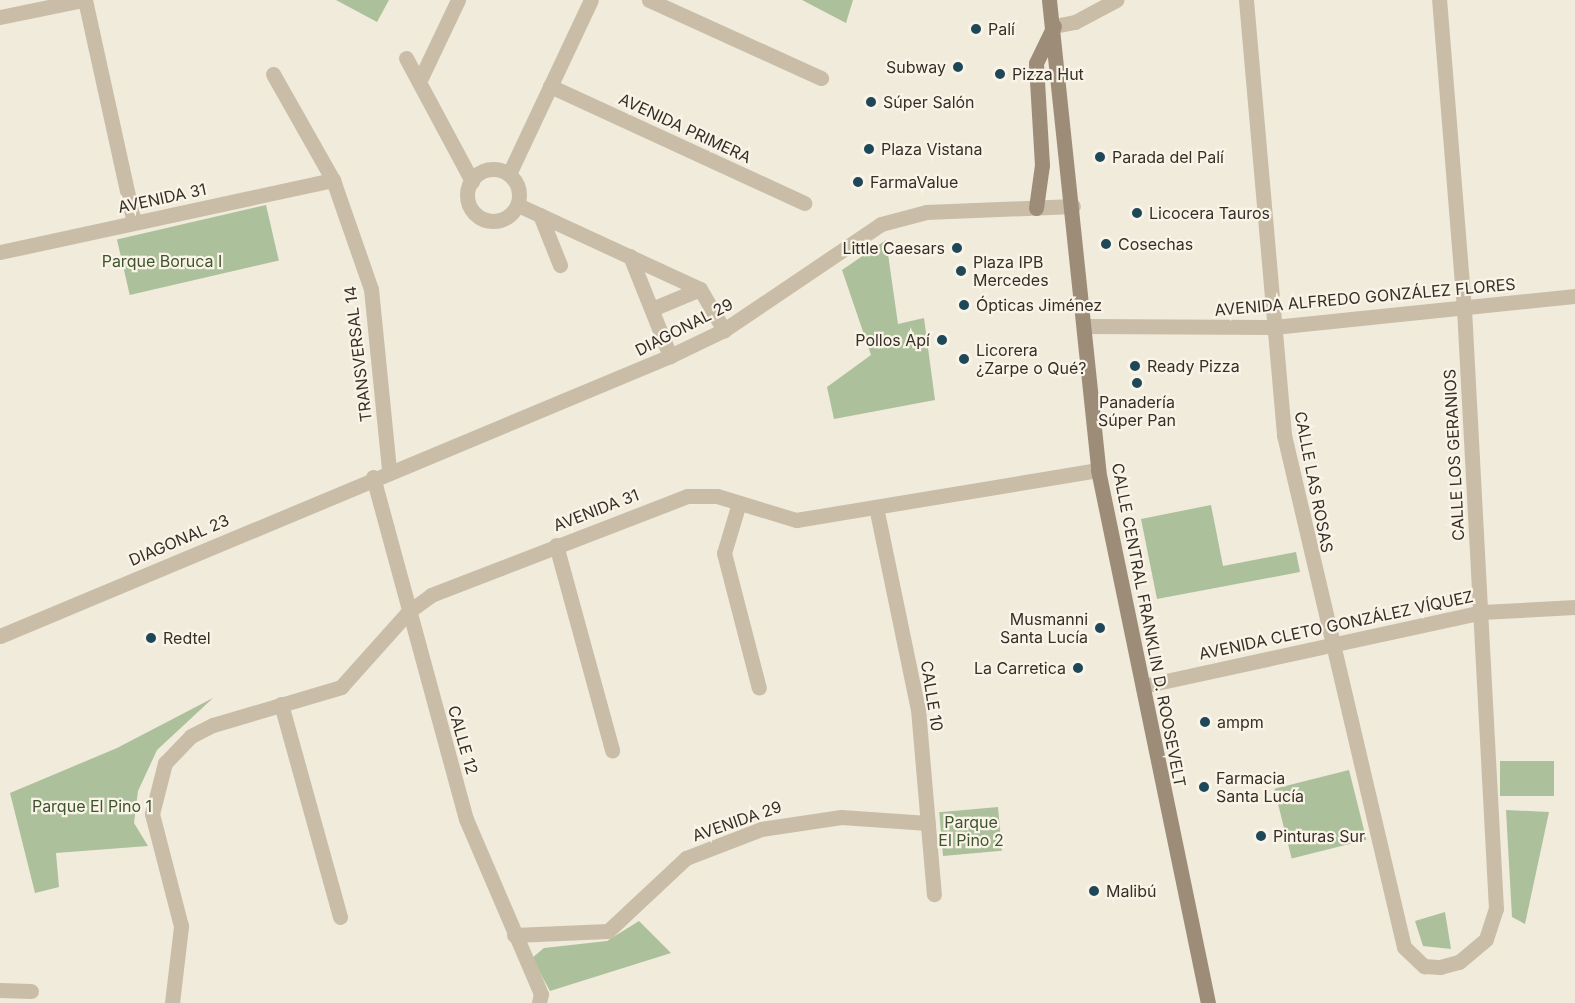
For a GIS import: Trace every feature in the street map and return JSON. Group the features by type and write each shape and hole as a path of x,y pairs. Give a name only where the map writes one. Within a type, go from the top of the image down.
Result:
{"main road":[{"name":"CALLE CENTRAL FRANKLIN D. ROOSEVELT","path":"1049,0 1054,26 1086,326 1098,470 1208,1003"},
{"path":"1036,208 1042,165 1036,63 1054,26"}],"street":[{"path":"0,17 84,0 134,222"},
{"path":"419,82 458,0"},
{"path":"509,174 591,0"},
{"path":"649,0 821,78"},
{"path":"1054,26 1075,22 1116,0"},
{"name":"CALLE LAS ROSAS","path":"1246,0 1284,435 1330,641 1400,925 1411,956 1440,967 1459,962 1486,939 1496,909"},
{"name":"CALLE LOS GERANIOS","path":"1439,0 1464,309 1482,612 1496,909"},
{"path":"406,58 472,180 467,197 481,218 507,218 518,205 518,188 509,174 493,169 472,180"},
{"name":"TRANSVERSAL 14","path":"273,74 333,180 371,289 389,470"},
{"name":"AVENIDA PRIMERA","path":"550,86 804,203"},
{"name":"AVENIDA 31","path":"0,252 333,180"},
{"path":"518,205 700,289 724,330"},
{"name":"DIAGONAL 29","path":"373,477 670,356 724,330 852,238 881,224 926,212 1073,206"},
{"path":"540,215 560,266"},
{"path":"630,256 670,356"},
{"path":"652,309 700,289"},
{"name":"AVENIDA ALFREDO GONZÁLEZ FLORES","path":"1086,326 1274,327 1575,296"},
{"name":"AVENIDA 31","path":"172,1003 181,926 177,894 152,814 165,763 191,736 281,704 340,687 408,612 431,595 687,496 739,503 796,520 1098,470"},
{"name":"CALLE 12","path":"373,477 466,819 541,994 539,1003"},
{"name":"DIAGONAL 23","path":"0,636 373,477"},
{"path":"739,503 724,553 759,688"},
{"name":"CALLE 10","path":"876,507 918,709 934,894"},
{"path":"556,545 612,750"},
{"name":"AVENIDA CLETO GONZÁLEZ VÍQUEZ","path":"1143,686 1330,641 1482,612 1575,608"},
{"path":"281,704 340,917"},
{"name":"AVENIDA 29","path":"514,934 608,931 686,858 761,829 841,817 928,823"},
{"path":"0,990 31,991"}],"green space":[{"path":"336,0 389,0 377,22"},
{"path":"802,0 853,0 846,23"},
{"name":"Parque Boruca I","path":"266,205 279,261 130,295 117,239"},
{"path":"886,240 898,324 924,318 935,400 834,419 827,387 871,355 842,270"},
{"path":"1211,505 1223,566 1296,552 1300,572 1157,599 1141,519"},
{"name":"Parque El Pino 1","path":"213,698 157,750 138,791 134,823 148,846 56,853 59,887 35,893 10,793 117,748"},
{"path":"1500,761 1554,761 1554,796 1500,796"},
{"path":"1349,770 1366,840 1292,858 1274,789"},
{"name":"Parque El Pino 2","path":"998,807 1002,851 943,856 939,812"},
{"path":"1506,810 1549,812 1525,924 1512,917"},
{"path":"1445,912 1451,949 1423,946 1415,921"},
{"path":"639,921 671,953 550,991 532,958 544,948 607,941"}],"place":[{"name":"Palí","path":"976,29"},
{"name":"Subway","path":"958,67"},
{"name":"Pizza Hut","path":"1000,74"},
{"name":"Súper Salón","path":"871,102"},
{"name":"Plaza Vistana","path":"869,149"},
{"name":"Parada del Palí","path":"1100,157"},
{"name":"FarmaValue","path":"858,182"},
{"name":"Licocera Tauros","path":"1137,213"},
{"name":"Cosechas","path":"1106,244"},
{"name":"Little Caesars","path":"957,248"},
{"name":"Plaza IPB Mercedes","path":"961,271"},
{"name":"Ópticas Jiménez","path":"964,305"},
{"name":"Pollos Apí","path":"942,340"},
{"name":"Licorera ¿Zarpe o Qué?","path":"964,359"},
{"name":"Ready Pizza","path":"1135,366"},
{"name":"Panadería Súper Pan","path":"1137,383"},
{"name":"Musmanni Santa Lucía","path":"1100,628"},
{"name":"Redtel","path":"151,638"},
{"name":"La Carretica","path":"1078,668"},
{"name":"ampm","path":"1205,722"},
{"name":"Farmacia Santa Lucía","path":"1204,787"},
{"name":"Pinturas Sur","path":"1261,836"},
{"name":"Malibú","path":"1094,891"}]}
